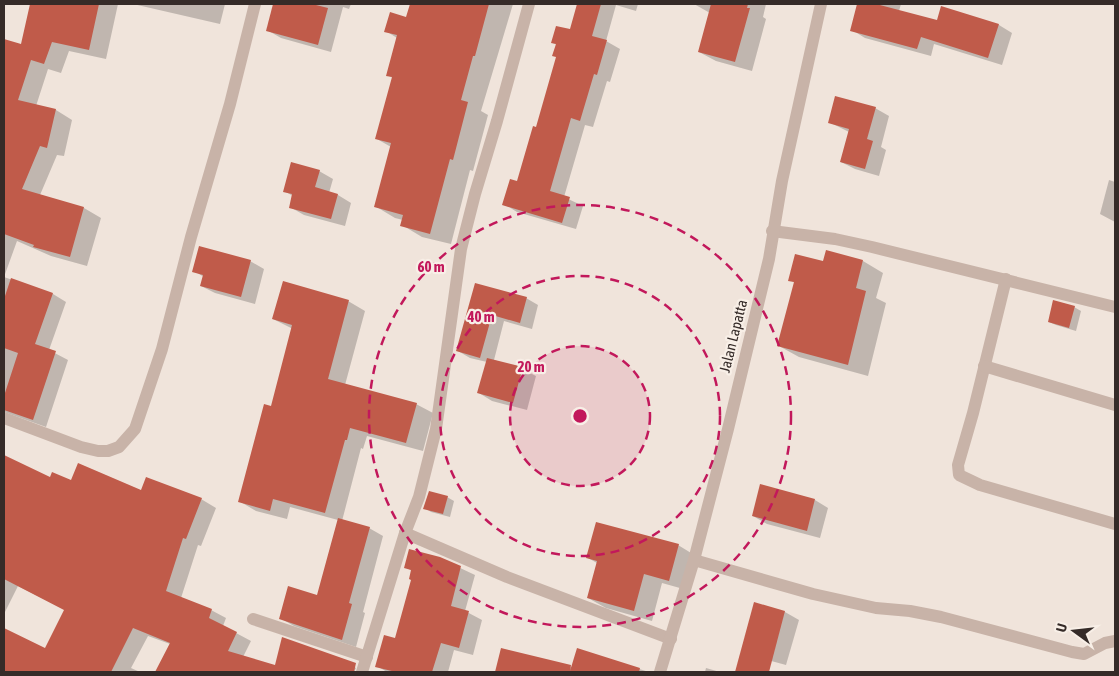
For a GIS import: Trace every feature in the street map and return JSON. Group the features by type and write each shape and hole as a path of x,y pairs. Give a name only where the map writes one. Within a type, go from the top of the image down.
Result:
{"street":[{"path":"4,418 81,447 98,451 108,451 119,447 135,429 162,349 191,237 230,104 255,4"},
{"path":"362,672 405,533 419,496 436,429 461,248 529,4"},
{"name":"Jalan Lapatta","path":"660,672 694,560 769,259 782,181 821,4"},
{"path":"772,232 844,241 1115,307"},
{"path":"1006,279 958,465 959,475 980,485 1115,524"},
{"path":"984,366 1115,405"},
{"path":"405,533 516,580 671,639"},
{"path":"694,560 813,594 876,608 910,611 941,617 1072,652 1084,654 1105,643 1115,641"},
{"path":"253,619 368,657"}],"building":[{"path":"30,4 99,4 89,50 52,42 44,64 31,60 18,100 56,109 47,148 40,146 22,189 84,207 70,257 33,247 34,245 4,234 4,39 21,44"},
{"path":"273,4 312,4 328,8 318,45 266,31"},
{"path":"410,4 489,4 461,100 468,102 453,160 450,159 430,234 400,226 403,215 374,207 391,143 375,139 392,77 386,76 397,35 384,32 390,12 406,17"},
{"path":"577,4 601,4 592,36 607,40 597,75 594,74 580,121 571,118 550,191 570,197 562,223 502,205 510,179 517,181 533,126 536,127 556,57 552,56 556,44 551,43 556,26 570,29"},
{"path":"711,4 748,4 747,8 750,8 735,62 698,52"},
{"path":"857,4 876,4 937,20 941,6 999,24 988,58 921,37 917,49 850,31"},
{"path":"835,96 876,107 867,139 873,141 865,169 840,162 849,129 828,123"},
{"path":"291,162 320,170 315,187 338,194 331,219 289,208 292,194 283,192"},
{"path":"199,246 251,260 241,297 200,286 203,275 192,272"},
{"path":"826,250 863,260 856,288 866,291 848,365 777,346 794,282 788,281 795,254 823,261"},
{"path":"11,278 53,293 35,344 56,351 33,420 4,410 4,396 18,353 4,348 4,299"},
{"path":"283,281 349,300 328,379 417,403 406,443 350,428 325,513 273,499 270,511 238,502 264,404 271,406 292,325 272,319"},
{"path":"475,283 527,297 520,323 492,315 480,358 456,351"},
{"path":"1053,300 1075,306 1069,328 1048,322"},
{"path":"487,358 523,367 513,403 477,393"},
{"path":"4,455 50,477 52,472 71,480 78,463 141,490 146,477 202,498 186,539 183,538 166,591 212,609 209,618 237,632 228,651 275,665 282,637 356,663 354,672 155,672 170,643 133,628 111,672 4,672 4,628 45,648 64,610 4,579"},
{"path":"760,484 815,499 807,531 752,516"},
{"path":"429,491 448,496 443,514 423,509"},
{"path":"338,518 370,527 349,603 352,604 342,640 279,619 288,586 317,595"},
{"path":"596,522 679,544 669,581 644,574 634,611 587,598 597,561 586,558"},
{"path":"409,549 440,557 461,566 451,606 469,611 459,648 441,643 432,672 396,672 375,667 384,635 395,638 411,580 409,579 411,570 404,568"},
{"path":"754,602 785,611 769,672 735,672"},
{"path":"501,648 571,665 570,671 577,648 640,668 639,672 495,672"}]}
